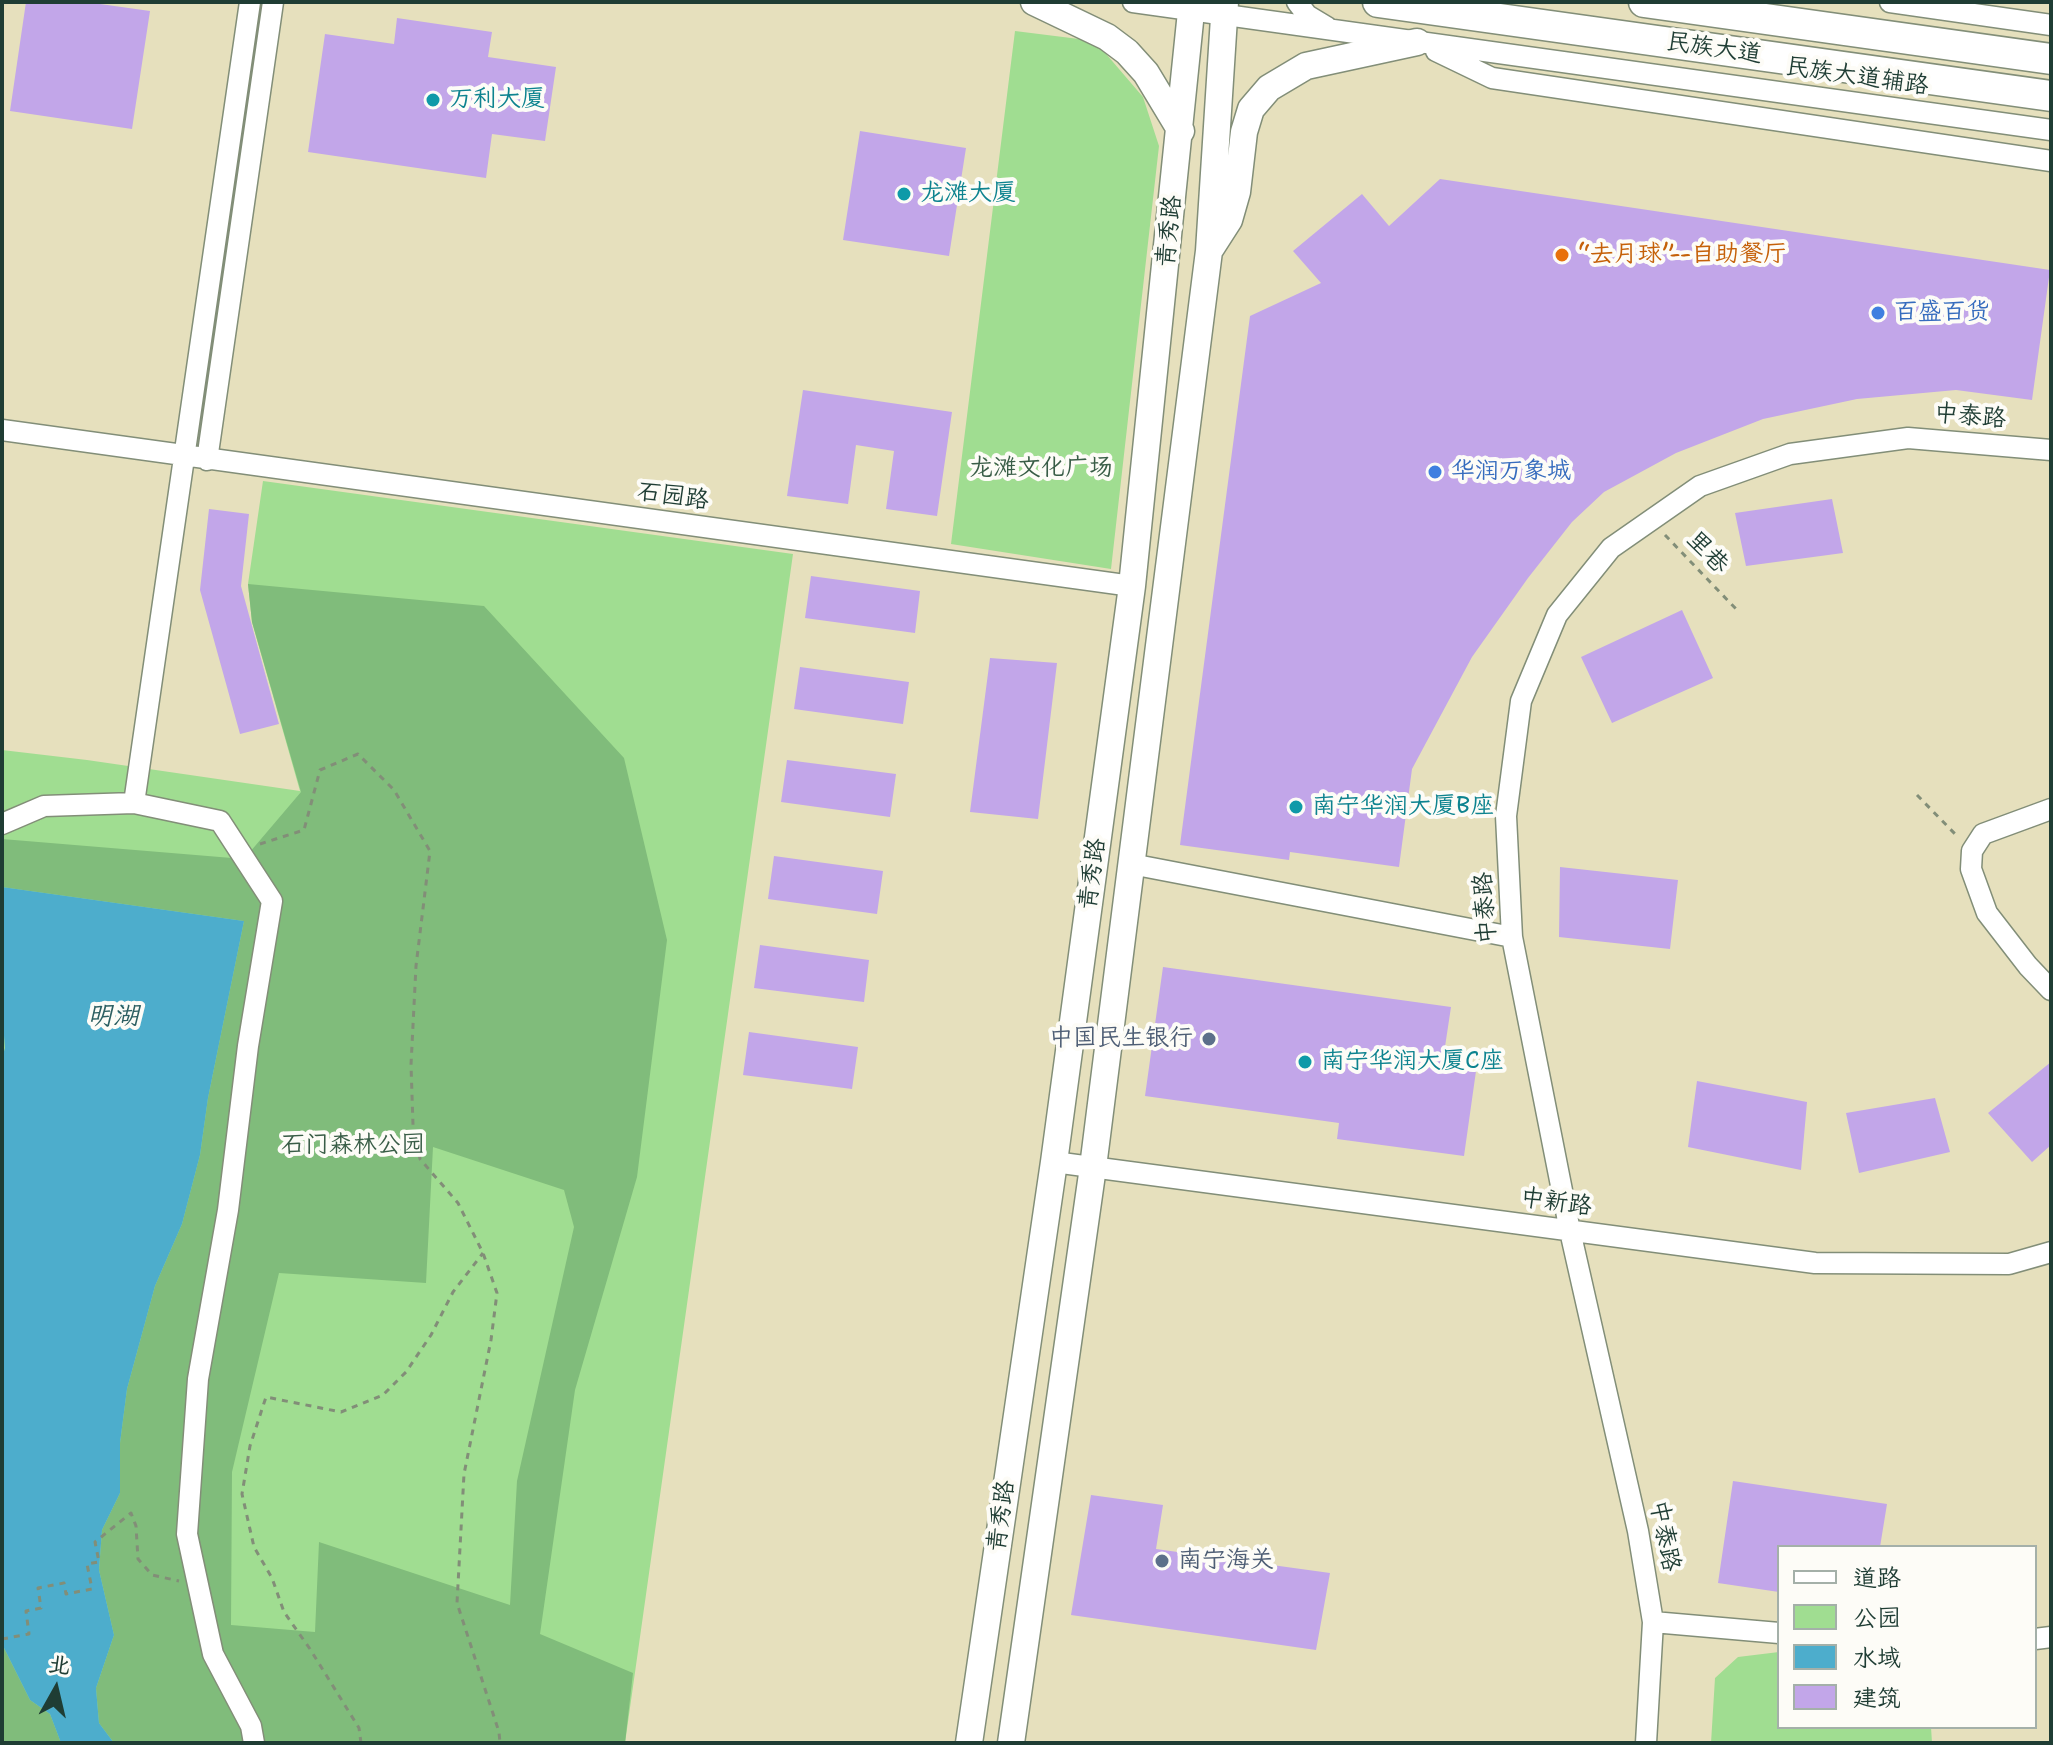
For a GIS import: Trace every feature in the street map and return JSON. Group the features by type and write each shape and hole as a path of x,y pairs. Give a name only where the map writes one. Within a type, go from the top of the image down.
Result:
{"highway":[{"name":"民族大道","path":"1378,2 2051,96"},
{"name":"民族大道","path":"1644,2 2051,59"}],"main road":[{"path":"1034,2 1095,30 1127,52 1146,73 1181,131"},
{"name":"青秀路","path":"969,1743 1054,1162 1132,586 1192,6"},
{"name":"青秀路","path":"1011,1743 1093,1167 1209,251 1225,8"},
{"path":"1209,251 1229,220 1237,192 1244,132 1251,109 1269,88 1306,66 1417,42"}],"street":[{"path":"134,803 250,2"},
{"path":"207,460 273,2"},
{"name":"民族大道辅路","path":"1133,2 1225,8 1333,30 2051,130"},
{"path":"1297,2 1307,15 1333,30"},
{"path":"1890,2 2051,25"},
{"path":"1417,42 1492,78 2051,161"},
{"name":"石园路","path":"2,430 1132,586"},
{"name":"中泰路","path":"1646,1743 1653,1622 1638,1531 1570,1231 1512,937 1506,816 1521,701 1557,615 1611,548 1700,486 1790,454 1908,438 2051,450"},
{"path":"2,824 44,806 134,803 220,821 272,901 248,1046 228,1210 198,1379 187,1534 213,1654 251,1726 254,1743"},
{"path":"2051,809 1983,834 1972,851 1971,869 1987,913 2051,990"},
{"path":"1131,864 1512,937"},
{"name":"中新路","path":"1054,1162 1815,1263 2009,1264 2051,1252"},
{"path":"1653,1622 1777,1633"}],"path":[{"name":"里巷","path":"1651,521 1737,610"},
{"path":"239,851 304,830 320,770 358,754 394,790 430,851 416,966 411,1065 413,1125 420,1159 458,1203 483,1253 497,1293 491,1340 464,1474 457,1603 500,1743"},
{"path":"1917,795 1972,851"},
{"path":"361,1743 359,1728 284,1612 272,1578 254,1547 242,1494 250,1446 266,1397 341,1412 383,1395 406,1372 431,1335 453,1292 483,1253"},
{"path":"2,1639 29,1634 26,1611 41,1608 38,1588 64,1583 66,1594 92,1589 87,1564 99,1562 95,1542 131,1513 136,1526 138,1559 152,1575 198,1586"}],"green space":[{"name":"龙滩文化广场","path":"1015,31 1095,41 1143,97 1159,146 1111,569 951,544"},
{"name":"石门森林公园","path":"263,481 793,554 625,1743 2,1743 2,750 300,791 252,622 248,584"},
{"path":"248,584 484,606 624,758 667,940 637,1177 575,1390 540,1634 633,1673 625,1743 114,1743 99,1723 96,1688 114,1635 99,1570 102,1530 120,1493 120,1443 127,1389 155,1286 182,1224 200,1155 208,1098 244,921 2,887 2,839 244,859 301,792 252,622","holes":["433,1147 564,1190 574,1227 517,1481 510,1605 319,1542 315,1632 231,1625 232,1472 279,1273 426,1283"]},
{"path":"2,1644 30,1700 50,1714 61,1743 2,1743"},
{"path":"1777,1652 1777,1729 1931,1729 1932,1743 1711,1743 1715,1678 1738,1657"}],"water":[{"name":"明湖","path":"2,887 244,921 208,1098 200,1155 182,1224 155,1286 127,1389 120,1443 120,1493 102,1530 99,1570 114,1635 96,1688 99,1723 114,1743 61,1743 50,1714 30,1700 2,1644 2,1058 5,1048"}],"building":[{"path":"26,2 86,2 150,11 132,129 10,111"},
{"name":"万利大厦","path":"397,18 492,32 488,57 556,67 545,141 492,134 486,178 308,152 325,34 394,44"},
{"name":"龙滩大厦","path":"860,131 966,148 949,256 843,240"},
{"name":"华润万象城","path":"1440,179 2050,270 2032,400 1956,390 1857,399 1763,419 1676,453 1604,492 1572,522 1472,657 1412,769 1399,867 1290,852 1289,860 1180,845 1250,316 1321,283 1293,251 1362,194 1389,226"},
{"path":"803,390 952,412 937,516 886,509 894,451 856,445 848,504 787,496"},
{"path":"1832,499 1843,553 1746,566 1735,513"},
{"path":"209,509 249,514 241,586 279,724 240,734 200,590"},
{"path":"811,576 920,591 915,633 805,618"},
{"path":"1682,610 1713,678 1612,723 1581,657"},
{"path":"990,658 1057,663 1038,819 970,812"},
{"path":"800,667 909,682 903,724 794,709"},
{"path":"787,760 896,774 890,817 781,802"},
{"path":"774,856 883,871 877,914 768,899"},
{"path":"1560,867 1678,880 1670,949 1559,937"},
{"path":"760,945 869,960 864,1002 754,988"},
{"name":"南宁华润大厦C座","path":"1163,967 1451,1007 1443,1060 1477,1064 1464,1156 1337,1139 1339,1123 1145,1096"},
{"path":"749,1032 858,1047 852,1089 743,1075"},
{"path":"2051,1062 2051,1145 2032,1162 1988,1113"},
{"path":"1697,1081 1807,1102 1801,1170 1688,1147"},
{"path":"1935,1098 1950,1152 1859,1173 1846,1113"},
{"path":"1733,1481 1887,1504 1880,1545 1777,1545 1777,1592 1718,1583"},
{"name":"南宁海关","path":"1091,1495 1163,1505 1156,1549 1330,1573 1316,1650 1071,1615"}],"place":[{"name":"万利大厦","path":"433,100"},
{"name":"龙滩大厦","path":"904,194"},
{"name":"“去月球”--自助餐厅","path":"1562,255"},
{"name":"百盛百货","path":"1878,313"},
{"name":"华润万象城","path":"1435,472"},
{"name":"南宁华润大厦B座","path":"1296,807"},
{"name":"中国民生银行","path":"1209,1039"},
{"name":"南宁华润大厦C座","path":"1305,1062"},
{"name":"南宁海关","path":"1162,1561"}]}
